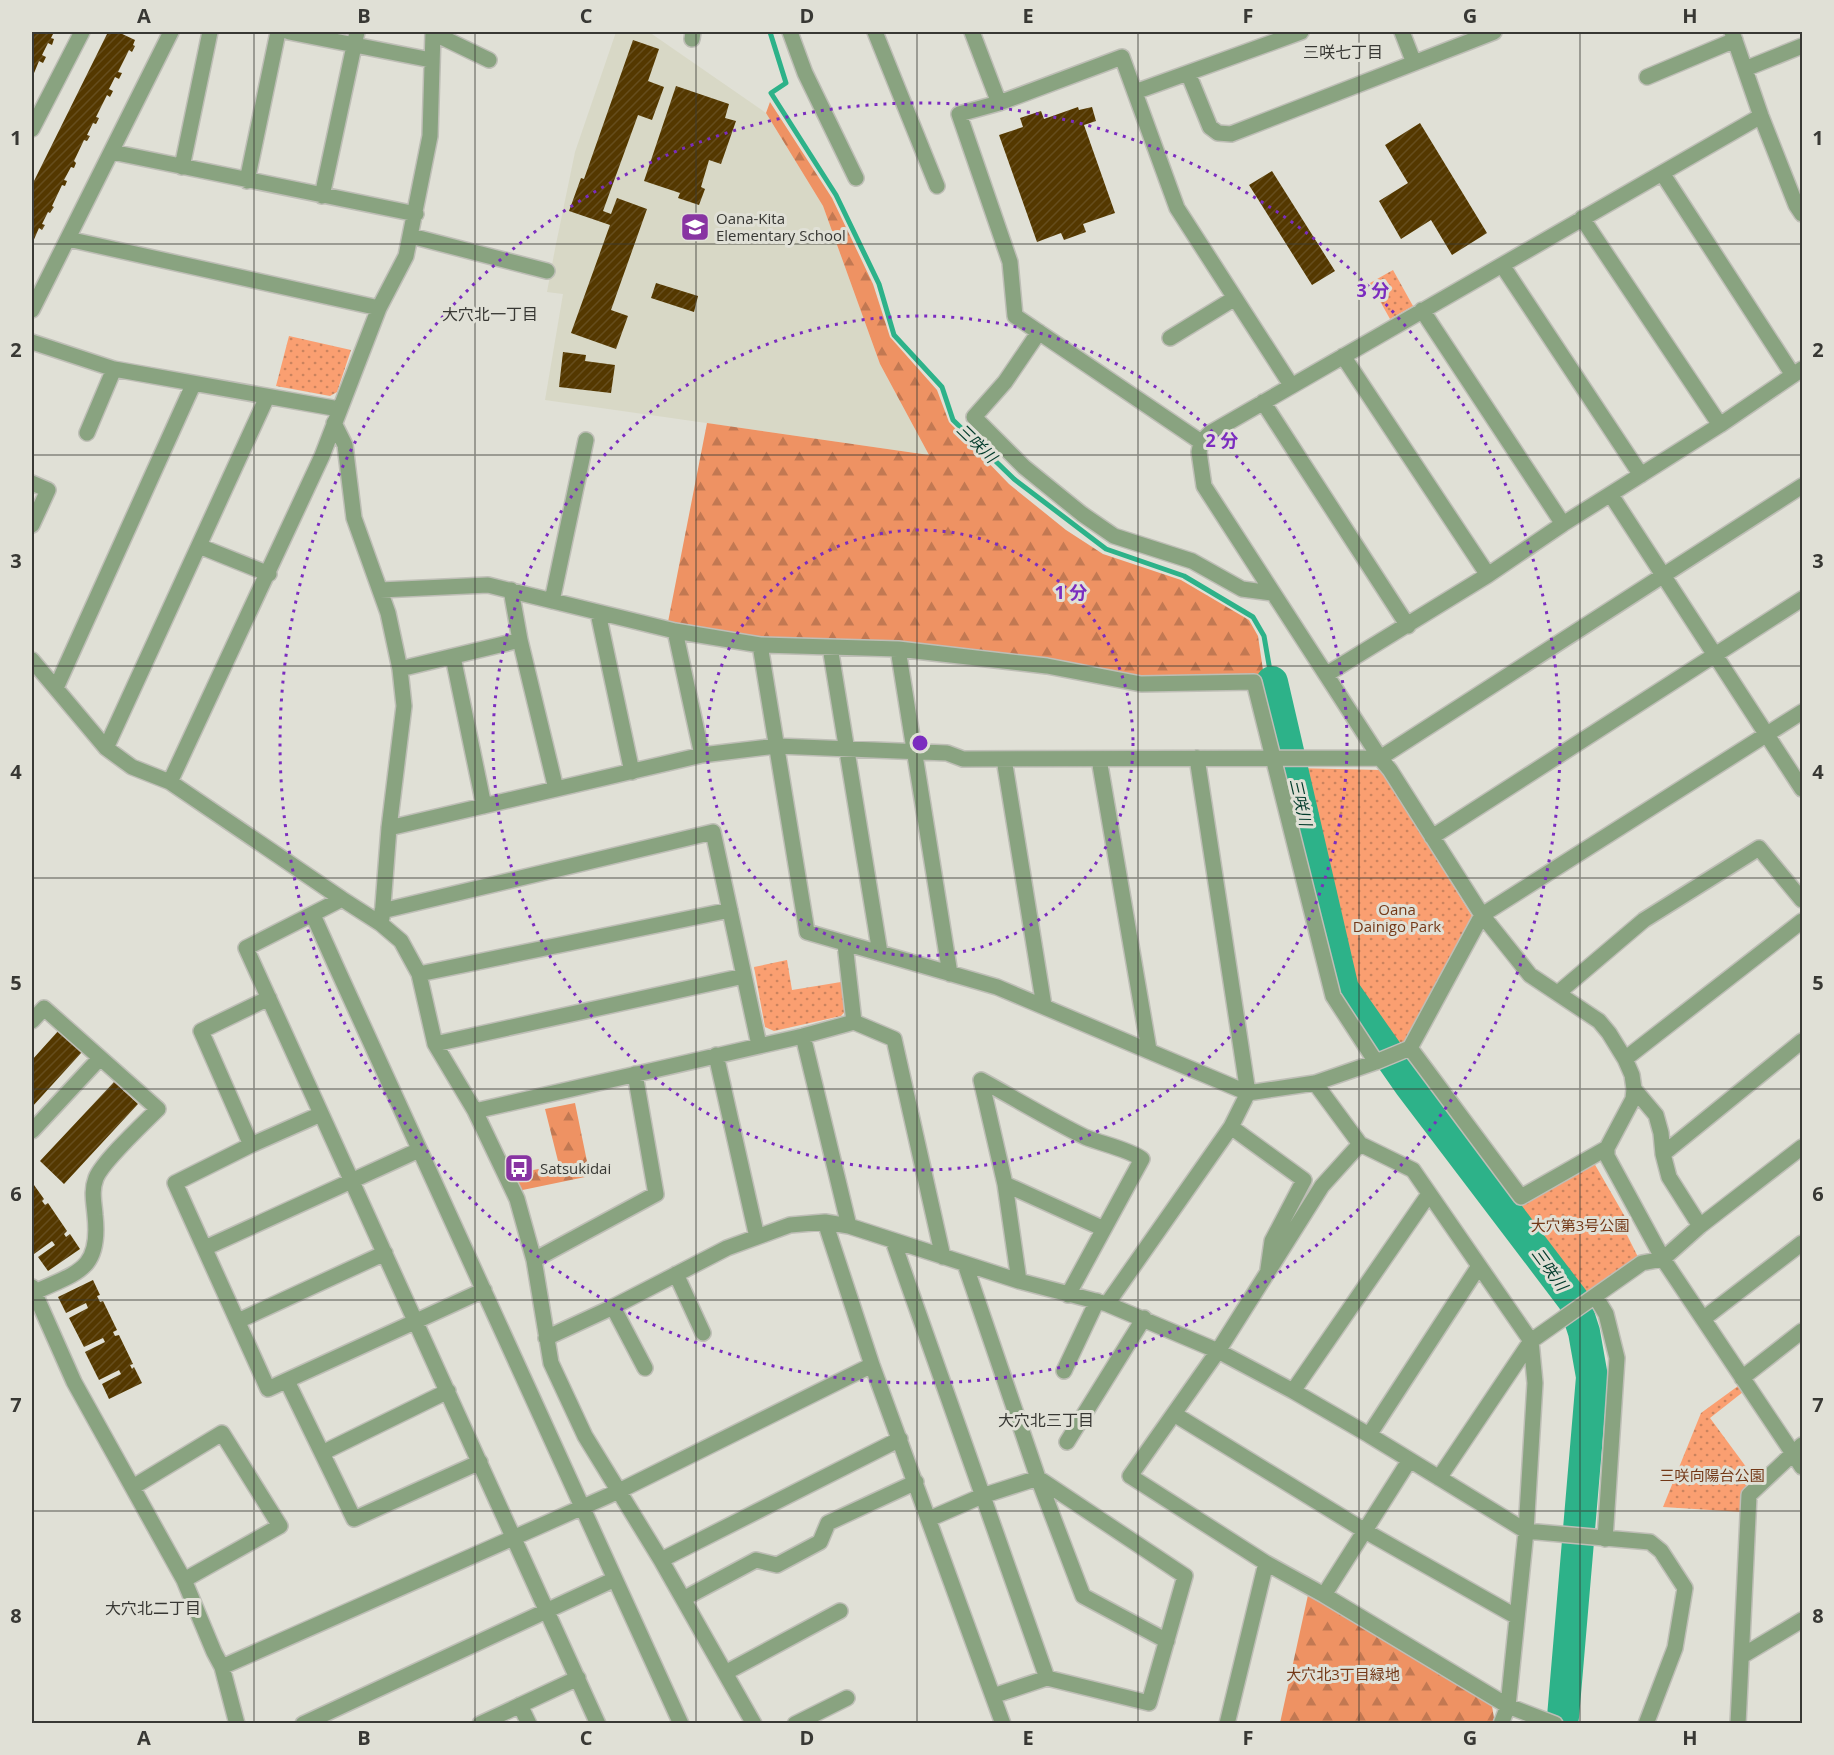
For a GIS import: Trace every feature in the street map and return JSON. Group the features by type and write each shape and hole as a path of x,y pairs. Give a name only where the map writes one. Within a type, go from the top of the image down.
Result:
{"street":[{"path":"32,129 81,32"},
{"path":"32,310 35,293 68,239 171,32"},
{"path":"182,167 210,32"},
{"path":"247,181 278,32"},
{"path":"289,32 356,38 431,60"},
{"path":"170,782 269,574 322,456 379,308 406,256 430,136 433,32 489,60"},
{"path":"790,32 805,73 856,178"},
{"path":"875,32 937,186"},
{"path":"972,32 999,103"},
{"path":"1135,92 1301,32"},
{"path":"1402,32 1414,63"},
{"path":"1188,73 1210,127 1218,133 1231,134 1494,32"},
{"path":"1647,77 1734,36 1761,116 1796,205 1803,214"},
{"path":"322,196 356,38"},
{"path":"1745,69 1803,46"},
{"path":"1201,442 1015,316 1010,262 959,114 999,103 1122,57 1177,208 1291,386"},
{"path":"1761,116 1209,433 1201,442 1199,452 1204,486 1482,915 1530,975 1599,1021 1609,1033 1632,1075 1634,1089 1633,1099 1607,1148 1607,1156 1663,1259 1742,1378 1798,1449 1803,1467"},
{"path":"112,152 416,214"},
{"path":"1327,674 1488,575 1798,372 1662,173"},
{"path":"1582,218 1720,425"},
{"path":"411,236 547,271"},
{"path":"68,239 379,308"},
{"path":"1502,265 1641,475"},
{"path":"1170,338 1235,298"},
{"path":"1422,310 1563,524"},
{"path":"1039,332 1005,382 974,417 1024,468 1114,536 1192,561 1242,589 1272,592"},
{"path":"32,342 114,369 267,397 337,416"},
{"path":"1343,356 1488,575"},
{"path":"87,433 114,369"},
{"path":"56,688 194,384"},
{"path":"106,748 267,397"},
{"path":"1263,402 1408,626"},
{"path":"337,416 345,445 354,518 388,613 400,669 404,705 389,828 382,917"},
{"path":"552,601 586,440"},
{"path":"32,483 48,490 32,525"},
{"path":"389,828 702,755 777,746 947,753 963,759 1380,758 1803,486"},
{"path":"1611,495 1803,789"},
{"path":"199,546 269,574"},
{"path":"380,590 488,585 675,631 760,645 898,649 1047,666 1141,684 1254,682 1283,759 1333,996 1376,1062"},
{"path":"511,590 520,640 556,789"},
{"path":"1432,837 1803,599"},
{"path":"598,613 632,772"},
{"path":"675,631 702,755"},
{"path":"400,669 520,640"},
{"path":"760,645 807,932 997,987 1248,1093 1315,1083 1410,1048 1482,915 1803,712"},
{"path":"830,647 880,953"},
{"path":"898,649 950,974"},
{"path":"453,657 484,806"},
{"path":"32,660 106,748 132,767 170,782 342,899 382,917 401,941 419,974 435,1044 475,1112 517,1199 534,1260 551,1363 585,1436 661,1560 754,1724"},
{"path":"1064,1371 1102,1303 1231,1127 1248,1093 1197,758"},
{"path":"1004,759 1044,1006"},
{"path":"1099,759 1149,1050"},
{"path":"382,917 713,832 759,1045"},
{"path":"1558,993 1644,920 1760,848 1803,900"},
{"path":"342,899 246,948 598,1724"},
{"path":"419,974 730,910"},
{"path":"313,915 681,1724"},
{"path":"1624,1059 1803,921"},
{"path":"845,944 854,1022"},
{"path":"435,1044 744,976"},
{"path":"251,1145 201,1031 269,998"},
{"path":"32,1021 44,1008 158,1109 104,1166 96,1178 93,1191 97,1241 92,1256 80,1270 33,1290 74,1382 184,1580 222,1667 236,1723"},
{"path":"475,1112 803,1036 854,1022 894,1039 943,1257"},
{"path":"803,1036 849,1226"},
{"path":"1662,1154 1803,1041"},
{"path":"1410,1048 1521,1197 1607,1148"},
{"path":"716,1055 757,1237"},
{"path":"32,1131 100,1058"},
{"path":"534,1260 656,1194 635,1074"},
{"path":"1019,1281 1005,1184 981,1080 1083,1135 1137,1155 1142,1159 1068,1294"},
{"path":"1315,1083 1360,1144 1413,1170 1531,1341 1535,1383 1526,1531 1508,1706 1502,1724"},
{"path":"1634,1089 1656,1114 1661,1133 1662,1154 1669,1177 1700,1226"},
{"path":"321,1114 251,1145 176,1183 268,1389 484,1290"},
{"path":"1231,1127 1305,1180 1272,1241 1267,1275"},
{"path":"1360,1144 1322,1186 1218,1351 1130,1476 1266,1563 1324,1595 1508,1706 1555,1724"},
{"path":"1439,1478 1531,1341 1642,1263 1663,1259 1700,1226 1803,1147"},
{"path":"205,1248 418,1150"},
{"path":"1005,1184 1104,1228"},
{"path":"1293,1391 1429,1194"},
{"path":"825,1222 872,1365 1003,1724"},
{"path":"546,1338 613,1307 727,1248 790,1225 825,1222 849,1226 1019,1281 1102,1303 1144,1318 1218,1351 1293,1391 1526,1531 1650,1542 1661,1551 1685,1588 1675,1648 1646,1724"},
{"path":"893,1241 1047,1678"},
{"path":"1703,1319 1803,1243"},
{"path":"238,1321 385,1253"},
{"path":"965,1264 1038,1478 1083,1596 1167,1641"},
{"path":"1369,1435 1479,1266"},
{"path":"676,1274 703,1332"},
{"path":"1595,1296 1606,1314 1617,1358 1605,1539"},
{"path":"613,1307 645,1368"},
{"path":"1067,1442 1144,1318"},
{"path":"1742,1378 1803,1331"},
{"path":"222,1667 618,1491 872,1365"},
{"path":"287,1381 354,1520 480,1462"},
{"path":"322,1453 447,1391"},
{"path":"1174,1414 1365,1531 1517,1617"},
{"path":"133,1487 222,1433 280,1526 184,1580"},
{"path":"661,1560 900,1439"},
{"path":"1738,1724 1749,1495 1798,1449"},
{"path":"1324,1595 1409,1461"},
{"path":"928,1519 982,1496 1038,1478"},
{"path":"993,1696 1047,1678 1149,1703 1185,1576 1038,1478"},
{"path":"683,1599 756,1560 777,1565 820,1542 828,1523 916,1482"},
{"path":"1227,1724 1266,1563"},
{"path":"303,1724 615,1579"},
{"path":"725,1673 840,1611"},
{"path":"1742,1656 1803,1620"},
{"path":"480,1724 578,1678"},
{"path":"795,1724 847,1698"},
{"path":"520,1705 529,1724"}],"shaded area":[{"name":"Oana-Kita Elementary School","path":"616,32 649,32 766,113 823,206 880,364 929,455 545,400 563,294 547,292 555,249 575,152"}],"green space":[{"path":"770,102 832,198 873,284 890,337 937,390 949,422 1009,484 1066,530 1103,554 1181,580 1249,620 1258,636 1264,677 1146,677 1049,659 898,643 760,640 668,622 707,423 929,455 880,364 823,206 766,113"},
{"path":"1393,270 1413,306 1390,319 1370,283"},
{"path":"289,336 351,350 337,392 330,396 276,386"},
{"name":"Oana Dainigo Park","path":"1295,768 1381,770 1472,916 1404,1042 1391,1043 1348,987"},
{"path":"787,960 792,990 841,982 847,1009 841,1016 774,1031 765,1027 754,967"},
{"path":"575,1103 590,1176 513,1192 508,1175 559,1165 545,1109"},
{"name":"大穴第3号公園","path":"1594,1163 1628,1222 1624,1229 1638,1257 1578,1300 1517,1209"},
{"name":"三咲向陽台公園","path":"1738,1386 1743,1392 1710,1418 1755,1479 1742,1493 1742,1512 1663,1507 1701,1413"},
{"name":"大穴北3丁目緑地","path":"1308,1595 1492,1706 1494,1718 1492,1723 1280,1723"}],"building":[{"path":"32,32 54,32 51,38 54,39 52,45 48,43 42,55 46,57 43,63 39,61 32,78"},
{"path":"108,32 118,32 135,40 133,45 135,46 132,52 129,50 118,72 122,73 119,79 115,77 109,89 113,91 110,97 107,95 96,117 99,118 96,124 93,123 87,135 90,136 87,141 84,140 74,161 76,163 74,168 71,167 64,180 67,181 65,186 62,185 52,206 54,207 50,213 48,212 42,224 45,225 42,230 39,228 32,244 32,185"},
{"path":"633,40 659,49 648,81 664,87 652,120 638,115 603,211 611,214 617,198 647,209 611,310 628,316 616,349 571,333 610,225 569,211 581,178 584,179"},
{"path":"676,86 729,104 725,118 736,121 721,164 709,160 701,187 705,189 699,205 678,198 680,193 644,181"},
{"path":"1078,107 1079,110 1092,107 1096,121 1084,125 1115,213 1083,224 1086,232 1064,240 1061,233 1037,242 999,135 1023,127 1020,118 1041,111 1044,119"},
{"path":"1420,123 1487,233 1452,255 1431,220 1401,239 1379,201 1408,183 1385,145"},
{"path":"1272,171 1335,271 1312,285 1249,185"},
{"path":"656,283 698,296 694,312 651,298"},
{"path":"563,352 586,355 585,361 615,365 611,393 559,387"},
{"path":"59,1030 82,1052 32,1107 32,1060"},
{"path":"114,1082 138,1104 64,1184 40,1161"},
{"path":"34,1185 44,1199 42,1201 45,1205 48,1203 67,1231 64,1234 66,1237 70,1234 80,1249 48,1271 38,1257 55,1245 52,1241 34,1254 32,1250 32,1187"},
{"path":"93,1280 100,1295 97,1296 100,1302 103,1301 117,1330 113,1332 115,1336 119,1335 133,1364 130,1365 132,1369 134,1367 142,1383 109,1399 102,1384 121,1374 119,1370 99,1380 85,1352 105,1342 103,1338 84,1347 69,1318 88,1308 86,1303 66,1313 58,1297"}],"waterway":[{"name":"三咲川","path":"770,32 786,83 771,93 836,195 879,284 894,335 942,387 953,420 1014,479 1106,549 1184,576 1253,617 1264,636 1272,682"},
{"name":"三咲川","path":"1272,682 1343,989 1410,1085 1574,1301 1584,1332 1592,1377 1563,1717 1560,1724"}],"place":[{"name":"Oana-Kita Elementary School","path":"695,227"},
{"name":"Satsukidai","path":"519,1168"}],"district":[{"name":"三咲七丁目","path":"1343,52"},
{"name":"大穴北一丁目","path":"490,314"},
{"name":"大穴北三丁目","path":"1046,1420"},
{"name":"大穴北二丁目","path":"153,1608"}]}
